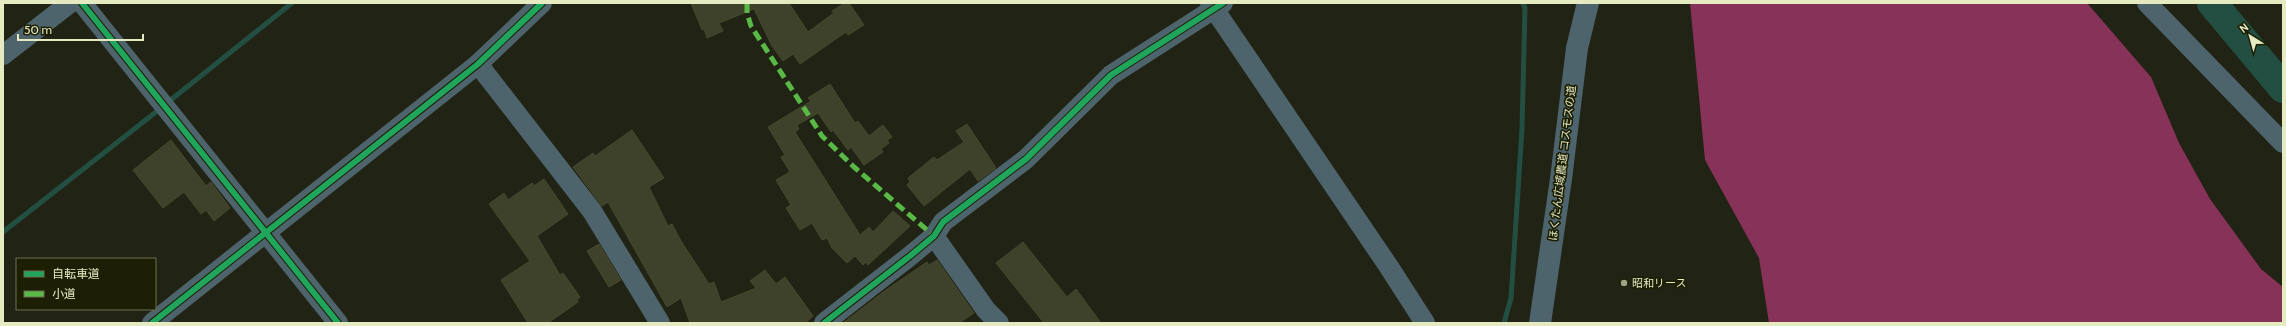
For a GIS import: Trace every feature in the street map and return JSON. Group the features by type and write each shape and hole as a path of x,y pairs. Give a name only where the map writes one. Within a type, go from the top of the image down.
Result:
{"street":[{"path":"3,55 70,3"},
{"path":"82,3 266,231 338,323"},
{"path":"152,323 478,64 542,3"},
{"name":"ほくたん広域農道 コスモスの道","path":"1540,323 1561,179 1577,48 1588,3"},
{"path":"2147,3 2283,142"},
{"path":"824,323 934,236 943,222 1026,159 1111,75 1216,5 1425,323"},
{"path":"478,64 592,212 660,323"},
{"path":"934,236 986,310 999,323"}],"shaded area":[{"path":"1690,3 2087,3 2151,77 2179,143 2210,199 2261,269 2283,287 2283,323 1769,323 1759,258 1705,160"}],"building":[{"path":"691,3 789,3 808,32 834,13 832,11 845,3 849,3 864,25 848,35 846,32 800,64 793,54 783,61 772,46 754,9 719,23 723,31 707,38 704,29 702,30"},
{"path":"830,84 855,123 858,121 869,136 883,125 892,137 887,140 889,143 881,149 883,152 864,165 851,147 848,150 833,130 831,132 818,113 797,125 799,129 795,132 860,235 869,227 873,232 893,211 910,226 868,265 866,262 863,265 855,256 847,263 832,248 827,238 822,240 812,223 800,230 786,208 791,205 776,180 790,172 781,157 785,155 768,127 811,101 808,98"},
{"path":"967,124 996,168 978,181 970,169 924,206 907,185 910,182 908,178 934,157 937,160 964,142 956,131"},
{"path":"632,130 664,178 649,187 668,226 672,224 681,241 709,284 714,282 721,302 756,288 750,281 765,270 776,284 785,277 813,316 805,323 690,323 681,298 667,307 608,202 602,206 573,167 593,153 595,156"},
{"path":"171,140 206,186 211,182 230,208 214,221 206,210 201,214 184,192 163,208 133,170"},
{"path":"544,179 568,214 537,236 560,275 563,273 580,297 577,300 578,302 548,323 528,323 501,280 530,261 489,204 504,193 508,200 532,183 534,186"},
{"path":"1023,242 1067,297 1076,289 1101,323 1044,323 996,263"},
{"path":"599,244 621,280 609,287 587,251"},
{"path":"937,260 974,313 959,323 843,323 886,290 927,262 929,265"}],"waterway":[{"path":"167,103 292,3"},
{"path":"1504,323 1511,298 1522,129 1525,8 1523,3"},
{"path":"2212,3 2283,88"},
{"path":"3,232 161,108"}],"marked path":[{"path":"747,3 747,13 751,26 822,136 854,167 934,236"}],"cycle path":[{"path":"82,3 338,323"},
{"path":"152,323 478,64 542,3"},
{"path":"824,323 934,236 943,222 1026,159 1111,75 1223,3"}],"place":[{"name":"昭和リース","path":"1624,283"}]}
